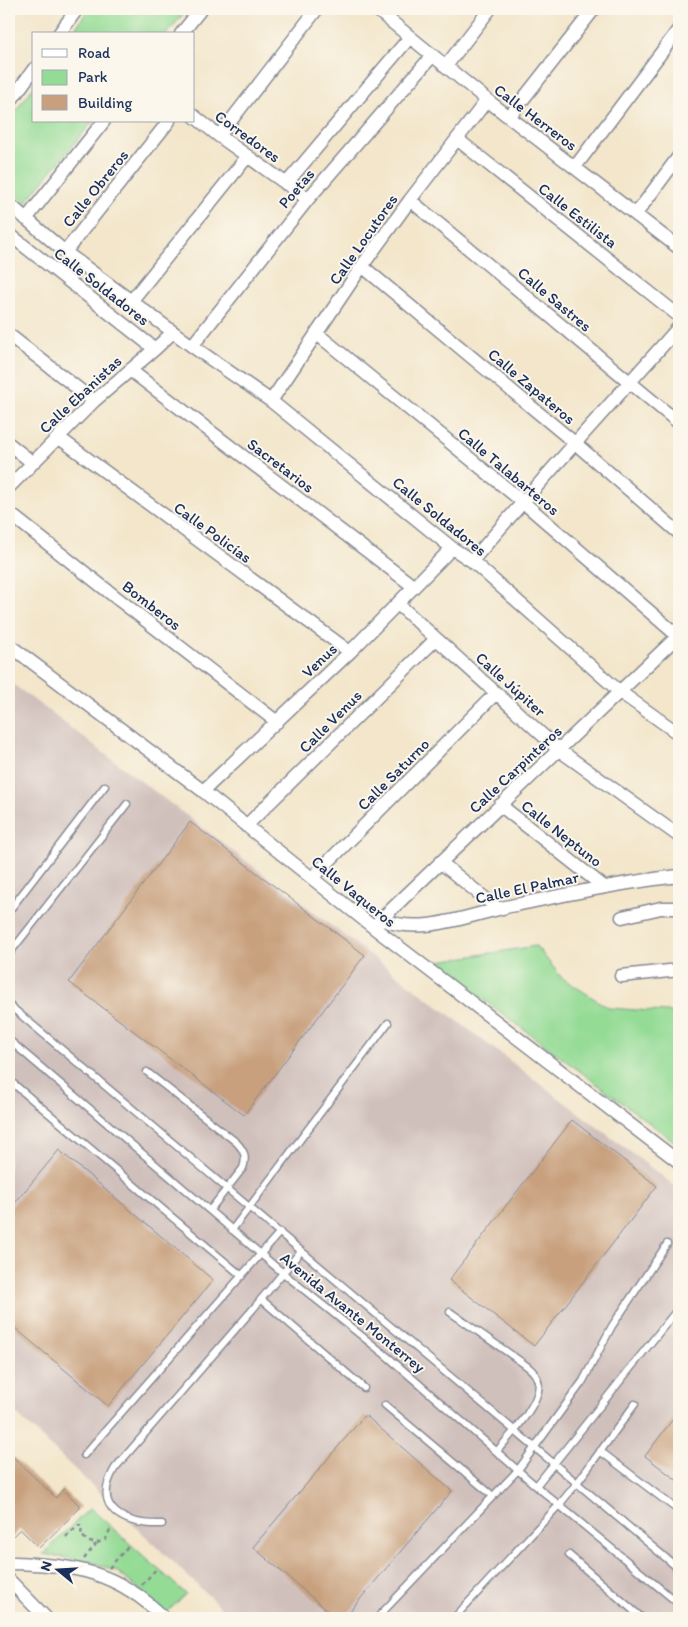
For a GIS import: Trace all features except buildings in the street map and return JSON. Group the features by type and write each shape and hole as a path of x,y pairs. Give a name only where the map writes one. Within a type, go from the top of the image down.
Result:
{"street":[{"path":"60,32 77,9"},
{"path":"183,32 201,9"},
{"path":"219,136 317,9"},
{"name":"Calle Herreros","path":"376,9 487,100 679,248"},
{"path":"446,66 490,9"},
{"path":"509,117 594,9"},
{"path":"575,167 679,29"},
{"path":"286,184 410,37"},
{"name":"Poetas","path":"192,346 308,199 432,56"},
{"path":"9,103 32,72"},
{"name":"Calle Locutores","path":"272,401 362,266 487,100"},
{"name":"Corredores","path":"195,117 247,157 308,199"},
{"path":"26,219 103,122"},
{"name":"Calle Obreros","path":"65,252 168,122"},
{"name":"Calle Estilista","path":"457,139 679,316"},
{"path":"636,214 679,156"},
{"path":"132,300 247,157"},
{"name":"Calle Sastres","path":"410,200 679,422"},
{"name":"Calle Soldadores","path":"9,204 65,252 132,300 172,332 272,401 452,548 472,562 620,692 679,734"},
{"name":"Calle Soldadores","path":"9,234 155,349 172,332"},
{"name":"Calle Zapateros","path":"362,266 576,444 679,533"},
{"path":"472,562 522,502 679,327"},
{"name":"Calle Talabarteros","path":"316,333 522,502 679,636"},
{"path":"9,335 94,401"},
{"name":"Calle Ebanistas","path":"9,487 94,401 155,349"},
{"name":"Sacretarios","path":"130,370 414,586"},
{"name":"Calle Policías","path":"58,437 350,652"},
{"path":"9,444 32,463"},
{"name":"Bomberos","path":"9,512 277,722"},
{"name":"Venus","path":"203,791 350,652 452,548"},
{"name":"Calle Júpiter","path":"398,604 559,750 679,836"},
{"name":"Calle Carpinteros","path":"377,923 679,636"},
{"name":"Calle Venus","path":"246,826 436,638"},
{"name":"Calle Vaqueros","path":"9,645 203,791 312,878 377,923 679,1162"},
{"name":"Calle Saturno","path":"312,878 496,693"},
{"name":"Calle Neptuno","path":"500,805 604,887"},
{"path":"440,862 497,908"},
{"name":"Calle El Palmar","path":"377,923 402,925 430,924 477,915 497,908 604,887 679,876"},
{"path":"622,917 661,908 679,908"},
{"path":"621,976 679,970"},
{"path":"9,1563 61,1566 98,1574 134,1593 152,1605 164,1618"},
{"path":"9,1580 46,1618"}],"lane":[{"path":"9,911 105,786"},
{"path":"9,954 127,804"},
{"name":"Avenida Avante Monterrey","path":"9,1006 679,1569"},
{"path":"232,1230 388,1023"},
{"name":"Avenida Avante Monterrey","path":"9,1040 283,1273 388,1357 558,1505 679,1604"},
{"path":"147,1072 236,1142 246,1155 245,1163 237,1178 210,1210"},
{"path":"9,1080 242,1276"},
{"path":"84,1454 280,1232"},
{"path":"377,1618 518,1470 583,1381 612,1326 667,1244"},
{"path":"162,1524 134,1522 111,1509 107,1500 109,1478 115,1468 301,1251"},
{"path":"261,1299 364,1388"},
{"path":"536,1486 677,1310"},
{"path":"450,1312 530,1368 538,1381 537,1397 514,1431 497,1451"},
{"path":"454,1618 577,1483 635,1404"},
{"path":"384,1405 493,1496"},
{"path":"600,1451 679,1512"},
{"path":"569,1555 642,1618"}],"path":[{"path":"66,1538 79,1525 82,1527 82,1535 86,1540 97,1543 106,1540 111,1527"},
{"path":"83,1561 97,1543"},
{"path":"108,1569 130,1544"},
{"path":"138,1590 157,1568"}],"shaded area":[{"path":"9,681 679,1189 679,1618 232,1618 9,1407"}],"green space":[{"path":"89,9 187,9 169,32 72,32"},
{"path":"32,89 32,122 92,122 25,203 9,187 9,120"},
{"path":"536,946 562,978 609,1008 679,1013 679,1145 433,962"},
{"path":"90,1508 186,1594 166,1613 118,1572 92,1562 43,1554"}]}
